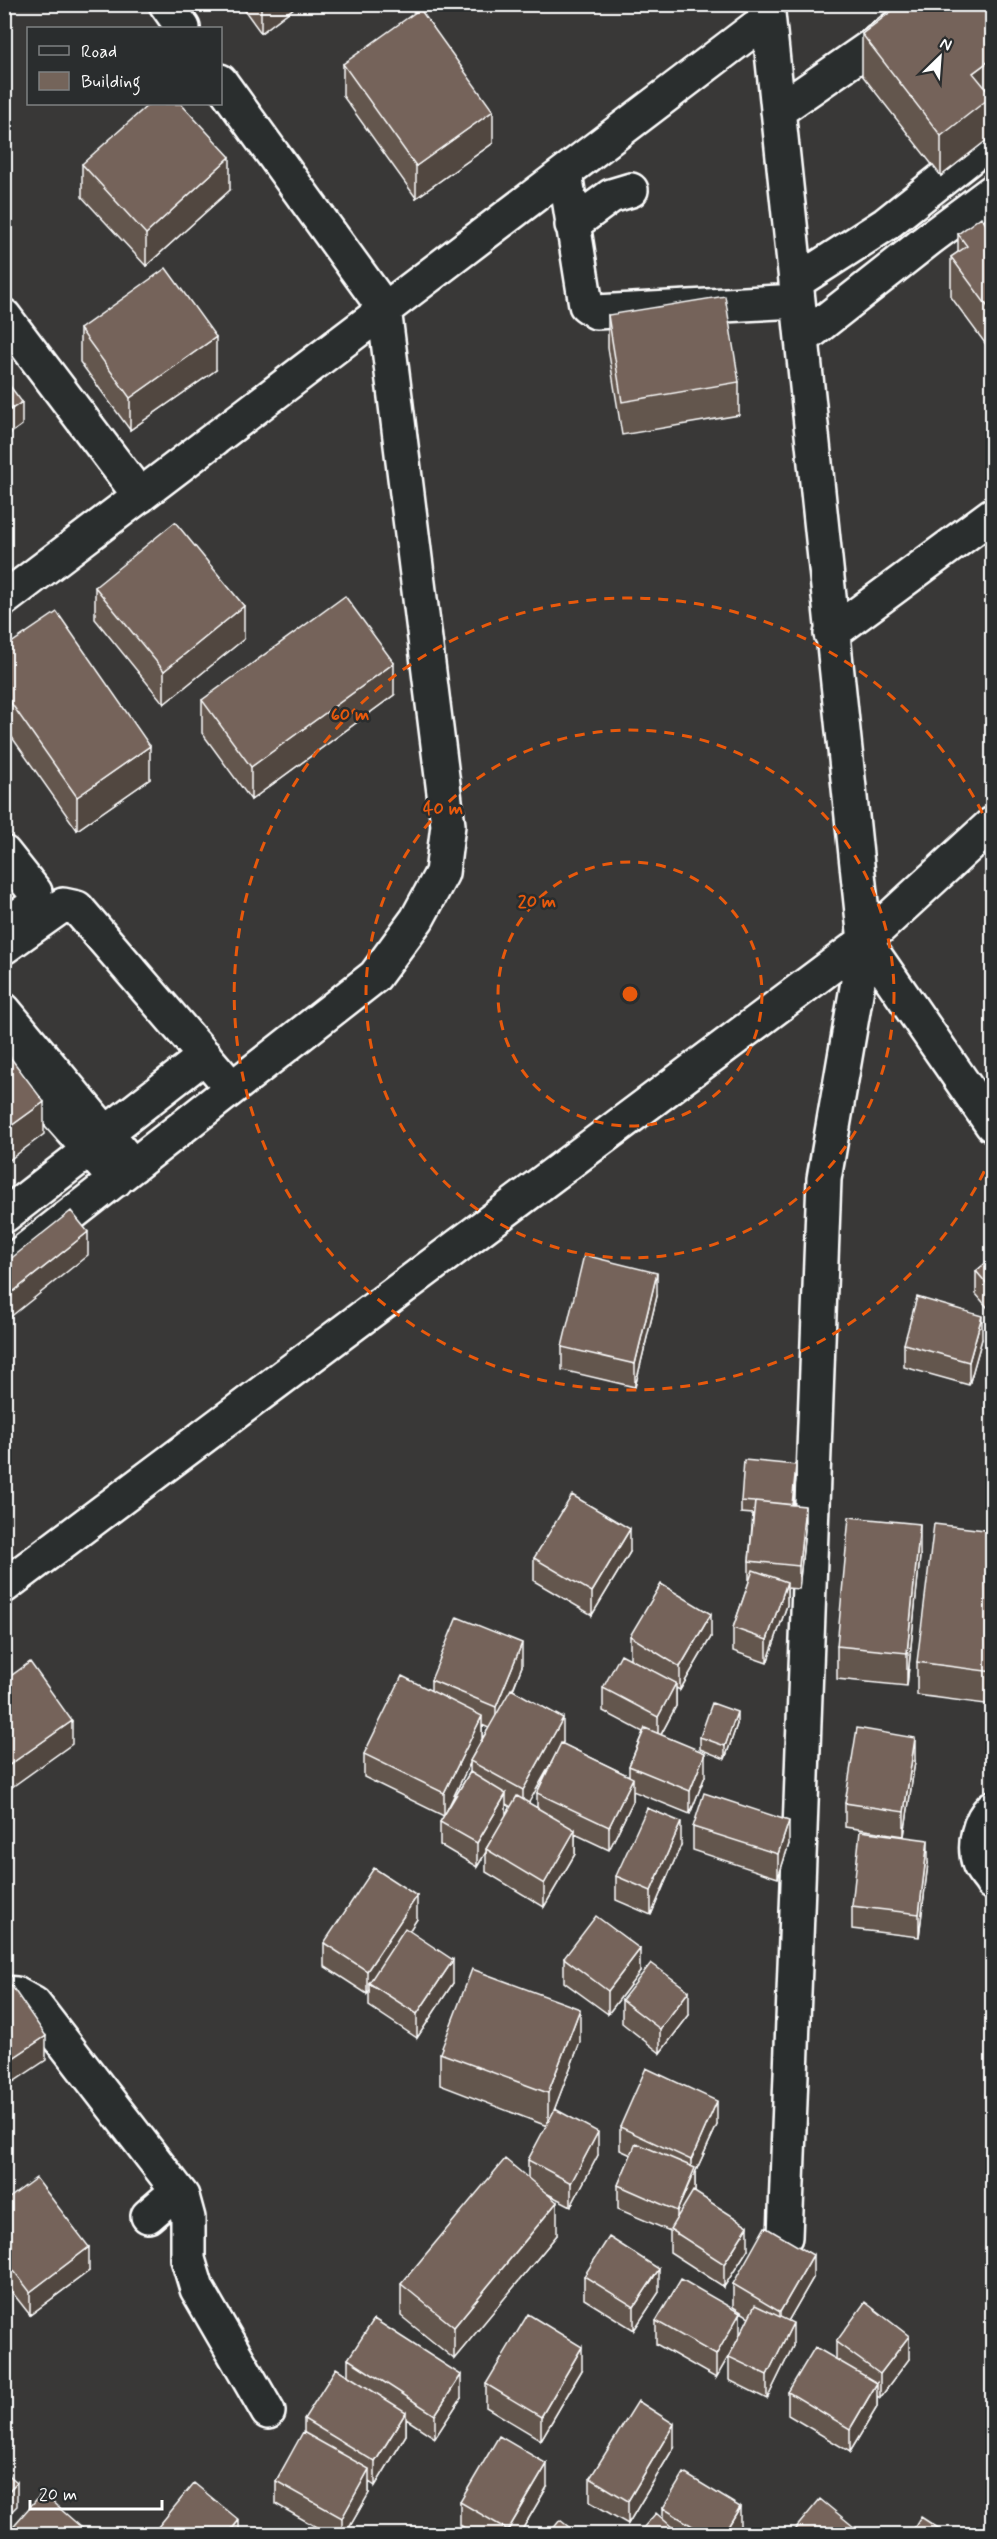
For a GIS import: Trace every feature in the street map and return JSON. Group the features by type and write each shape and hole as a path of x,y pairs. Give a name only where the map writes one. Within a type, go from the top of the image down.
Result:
{"street":[{"path":"166,4 182,27"},
{"path":"778,111 876,43 926,4"},
{"path":"768,11 831,634 865,941 824,1179 785,2237"},
{"path":"4,599 384,308 565,173 768,11"},
{"path":"4,1222 16,1258 375,976 417,919 442,873 448,825 384,308 222,84"},
{"path":"565,173 586,305 596,312 797,291 993,140"},
{"path":"572,225 611,196 631,190"},
{"path":"802,339 993,192"},
{"path":"4,316 140,496"},
{"path":"831,634 993,515"},
{"path":"4,1586 865,941 993,824"},
{"path":"4,853 35,892 34,905 4,926"},
{"path":"4,947 63,905 77,908 232,1089"},
{"path":"865,941 982,1086 993,1125"},
{"path":"4,1010 98,1141 124,1173"},
{"path":"4,1053 98,1141"},
{"path":"4,1216 205,1056"},
{"path":"988,1866 978,1839 984,1816 993,1808"},
{"path":"4,1994 16,1994 34,2004 182,2196 188,2218 188,2259 196,2289 268,2412"},
{"path":"148,2216 177,2191"}],"building":[{"path":"901,4 993,4 993,58 973,73 992,96 941,136 862,34"},
{"path":"420,9 493,111 416,166 343,64"},
{"path":"148,105 182,105 230,157 146,234 82,164"},
{"path":"981,217 990,230 993,229 993,314 951,257 967,246 958,234"},
{"path":"166,268 216,337 130,398 80,329"},
{"path":"725,296 739,382 622,402 608,315"},
{"path":"4,378 22,402 4,414"},
{"path":"175,522 244,606 164,671 95,587"},
{"path":"345,596 394,663 251,767 202,700"},
{"path":"57,612 150,746 77,797 4,693 4,648"},
{"path":"4,1049 44,1102 4,1131"},
{"path":"71,1211 88,1232 4,1299 4,1264"},
{"path":"584,1255 657,1273 635,1364 562,1347"},
{"path":"993,1257 993,1291 976,1271"},
{"path":"917,1297 982,1316 969,1362 904,1344"},
{"path":"744,1460 796,1465 792,1505 741,1501"},
{"path":"572,1495 630,1529 592,1592 534,1558"},
{"path":"755,1501 805,1506 799,1566 749,1561"},
{"path":"849,1517 920,1524 907,1653 837,1646"},
{"path":"934,1524 993,1531 993,1672 917,1662"},
{"path":"753,1570 787,1582 767,1640 733,1628"},
{"path":"661,1584 711,1614 680,1667 630,1636"},
{"path":"457,1617 522,1643 496,1707 431,1680"},
{"path":"621,1654 676,1683 658,1717 603,1688"},
{"path":"30,1662 72,1721 5,1768 4,1681"},
{"path":"402,1676 482,1716 444,1793 364,1754"},
{"path":"511,1689 563,1718 523,1790 470,1761"},
{"path":"712,1703 737,1712 725,1746 700,1737"},
{"path":"645,1728 705,1753 690,1791 629,1766"},
{"path":"857,1728 915,1738 904,1812 845,1803"},
{"path":"561,1743 633,1778 609,1827 537,1793"},
{"path":"470,1772 506,1794 477,1843 440,1822"},
{"path":"704,1793 789,1821 778,1854 693,1827"},
{"path":"517,1796 575,1830 544,1884 486,1849"},
{"path":"647,1808 681,1822 651,1891 616,1876"},
{"path":"860,1831 928,1840 919,1914 852,1906"},
{"path":"374,1868 417,1896 367,1971 324,1943"},
{"path":"596,1916 640,1949 608,1991 564,1958"},
{"path":"405,1928 453,1960 417,2014 369,1983"},
{"path":"651,1963 689,1991 660,2029 622,2000"},
{"path":"472,1969 580,2009 548,2093 440,2053"},
{"path":"11,1985 46,2036 4,2064 4,1989"},
{"path":"646,2068 717,2101 691,2160 620,2127"},
{"path":"555,2109 598,2132 571,2183 528,2160"},
{"path":"636,2143 695,2168 677,2211 618,2185"},
{"path":"505,2159 557,2202 454,2327 401,2284"},
{"path":"36,2178 89,2247 30,2292 4,2258 4,2202"},
{"path":"693,2191 748,2226 724,2264 670,2229"},
{"path":"765,2227 813,2255 780,2312 733,2284"},
{"path":"609,2237 659,2269 634,2307 584,2276"},
{"path":"681,2279 740,2313 716,2355 656,2321"},
{"path":"865,2302 909,2336 880,2374 836,2342"},
{"path":"755,2305 793,2323 767,2375 729,2357"},
{"path":"528,2314 582,2347 541,2417 486,2384"},
{"path":"374,2319 461,2375 435,2415 348,2359"},
{"path":"815,2347 877,2383 850,2429 788,2392"},
{"path":"336,2368 406,2412 375,2462 304,2419"},
{"path":"638,2401 674,2424 628,2501 590,2478"},
{"path":"303,2432 369,2469 342,2518 276,2481"},
{"path":"499,2436 547,2464 508,2530 460,2502"},
{"path":"4,2471 17,2482 4,2496"},
{"path":"684,2473 740,2507 723,2535 707,2535 663,2508"},
{"path":"194,2483 239,2520 227,2535 155,2535 153,2533"},
{"path":"42,2493 89,2535 13,2535 9,2531"},
{"path":"820,2499 854,2527 848,2535 790,2535"},
{"path":"656,2513 681,2535 637,2535"},
{"path":"921,2517 949,2535 910,2535"},
{"path":"560,2520 579,2535 548,2535"}]}
